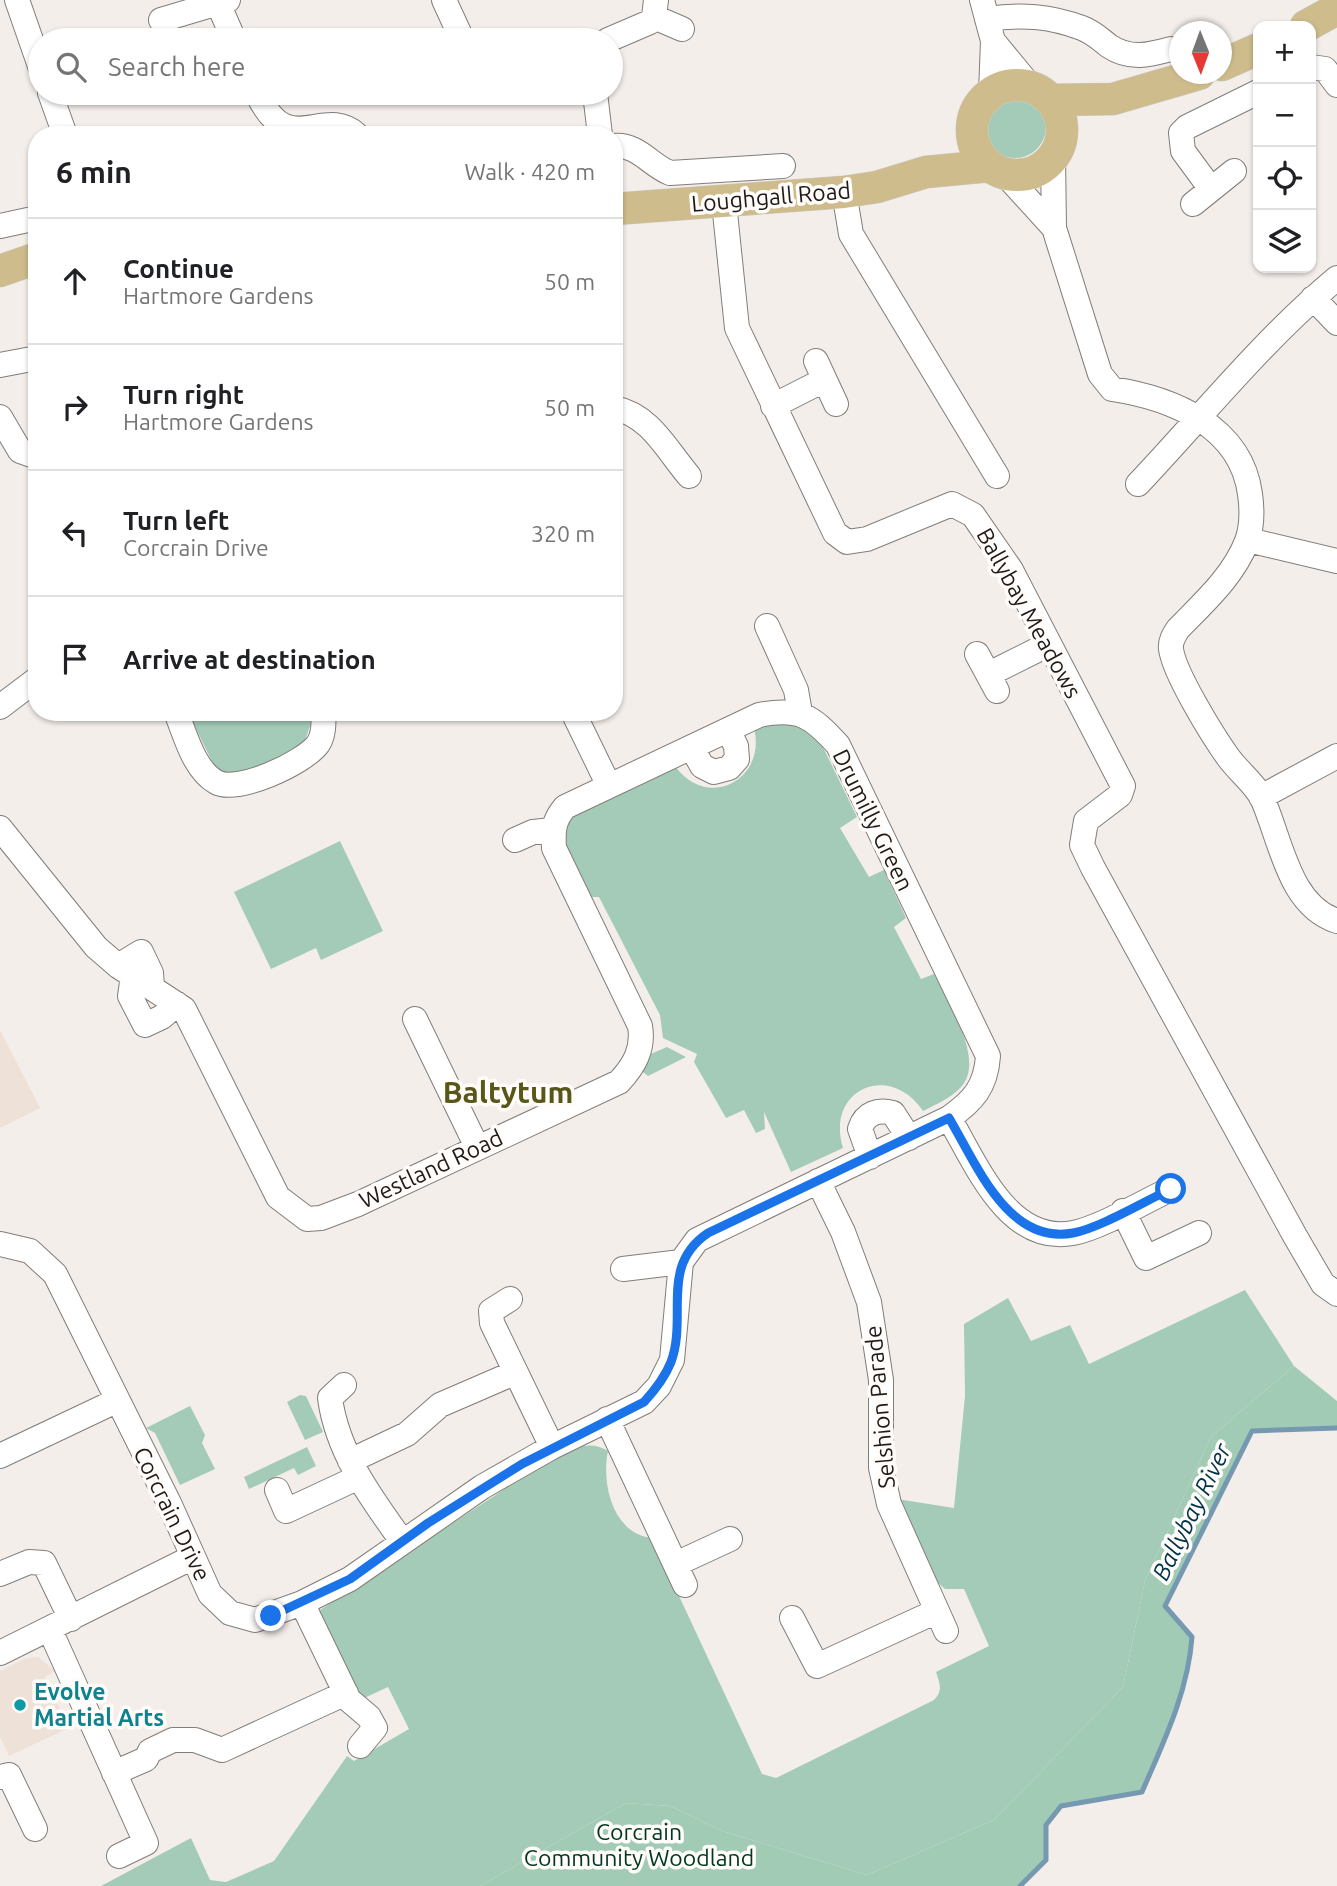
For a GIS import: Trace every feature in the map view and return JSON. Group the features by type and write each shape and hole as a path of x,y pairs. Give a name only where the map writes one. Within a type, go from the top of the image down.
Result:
{"main road":[{"path":"1315,21 1337,9"},
{"path":"1232,61 1253,51"},
{"path":"1113,99 1057,149 1044,166 1031,173 996,169 977,150 972,130 974,115 991,93 1018,85 1041,94 1113,99 1169,83"},
{"path":"1041,94 1058,113 1062,128 1057,149"},
{"name":"Loughgall Road","path":"926,172 972,130"},
{"name":"Loughgall Road","path":"623,209 844,192 877,187 926,172 996,169"},
{"path":"0,271 28,261"}],"street":[{"path":"17,0 28,32"},
{"path":"444,0 457,28"},
{"path":"161,20 223,1 231,28"},
{"path":"623,30 655,8 681,29"},
{"path":"987,20 1021,15 1053,19 1084,29 1119,52 1137,56 1169,48"},
{"path":"987,20 991,93"},
{"path":"987,20 1041,94"},
{"path":"1316,67 1325,69 1337,85"},
{"path":"1234,171 1202,197 1183,151 1181,133 1187,127 1253,94"},
{"path":"54,105 62,126"},
{"path":"263,105 281,126"},
{"path":"596,105 599,126"},
{"path":"623,145 634,149 659,169 670,173 783,166"},
{"path":"1057,149 1054,228 1101,374 1112,389 1143,394 1199,416 1236,451 1248,479 1252,508 1248,540 1220,585 1178,629 1171,645 1189,692 1228,756 1261,797 1297,886 1310,906 1337,921"},
{"path":"996,169 1054,228"},
{"path":"844,192 851,234 997,476"},
{"name":"Ballybay Meadows","path":"724,203 737,328 835,533 847,542 867,539 951,504 963,507 986,530 1011,570 1123,786 1120,795 1086,821 1082,845 1323,1284 1337,1294"},
{"path":"0,226 28,220"},
{"path":"1138,484 1233,376 1337,278"},
{"path":"1313,298 1337,323"},
{"path":"1,361 28,359"},
{"path":"773,406 820,371 836,404"},
{"path":"623,410 631,411 646,422 689,475"},
{"path":"0,417 20,451 28,454"},
{"path":"1248,540 1337,561"},
{"path":"514,840 533,832 552,830 556,817 565,807 759,715 780,711 800,713 796,690 767,626"},
{"path":"988,673 1049,644"},
{"path":"0,707 28,686"},
{"name":"Drumilly Green","path":"800,713 819,723 838,745 983,1042 988,1056 983,1084 969,1105 949,1118"},
{"path":"180,721 201,769 214,782 225,786 244,786 299,760 318,744 324,721"},
{"path":"577,721 609,786"},
{"path":"692,748 702,766 713,772 729,768 737,759 736,747 728,730"},
{"path":"1261,797 1337,757"},
{"name":"Westland Road","path":"0,828 96,947 184,1009 278,1197 307,1219 321,1218 358,1204 619,1082 634,1067 640,1026 554,848 552,830"},
{"path":"134,976 130,996 145,1025 162,1017 177,1004"},
{"path":"415,1019 477,1147"},
{"path":"870,1157 860,1129 862,1121 871,1113 882,1110 893,1113 909,1138"},
{"path":"624,1269 681,1262 697,1240 708,1233 949,1118 1009,1214 1031,1229 1053,1234 1076,1233 1171,1189"},
{"name":"Selshion Parade","path":"792,1618 817,1666 942,1621 889,1504 881,1468 881,1380 869,1303 843,1232 818,1181"},
{"path":"1123,1211 1146,1258 1199,1233"},
{"name":"Corcrain Drive","path":"0,1244 30,1251 55,1274 210,1594 230,1613 255,1620 302,1603 350,1579 482,1487 552,1447 644,1402 659,1386 672,1360 681,1262"},
{"path":"510,1299 491,1311 492,1323 552,1447"},
{"path":"277,1490 286,1511 407,1434 440,1405 514,1373"},
{"path":"344,1385 330,1398 334,1426 355,1469 402,1541"},
{"path":"0,1456 116,1401"},
{"path":"607,1419 681,1575 730,1539"},
{"path":"0,1653 193,1557"},
{"path":"0,1574 29,1562 44,1563 60,1624 114,1773 146,1843 119,1856"},
{"path":"302,1603 346,1693 369,1717 375,1728 360,1746"},
{"path":"114,1773 146,1759 150,1751 173,1740 195,1740 222,1750 346,1693"},
{"path":"0,1777 9,1775 35,1829"}],"shaded area":[{"path":"0,1030 40,1108 0,1128"},
{"path":"38,1657 55,1671 45,1677 69,1728 9,1756 0,1737 0,1671 26,1658"}],"green space":[{"path":"1009,96 1021,96 1033,101 1041,109 1046,127 1041,145 1033,153 1021,158 1009,158 997,153 989,145 984,133 984,121 989,109 997,101"},
{"path":"192,721 312,721 304,743 248,776 217,772"},
{"path":"775,722 797,725 821,743 857,817 840,828 869,877 884,870 906,918 894,927 921,979 934,974 962,1030 969,1062 968,1076 961,1087 948,1098 923,1111 909,1096 894,1087 878,1085 864,1089 852,1097 843,1110 840,1127 843,1148 791,1172 764,1112 765,1129 756,1133 744,1110 726,1118 694,1062 697,1054 663,1038 660,1015 599,897 585,897 561,840 563,818 675,766 688,779 703,786 717,787 731,783 743,775 752,762 756,746 754,728"},
{"path":"340,841 383,931 321,960 316,948 271,969 234,892"},
{"path":"667,1047 686,1057 648,1076 643,1072 646,1056"},
{"path":"1245,1290 1294,1366 1211,1437 1145,1581 1123,1687 994,1820 867,1875 722,1831 670,1806 626,1803 480,1886 101,1886 191,1838 210,1880 226,1882 274,1861 347,1756 354,1761 409,1729 388,1687 360,1700 317,1612 555,1456 582,1446 601,1447 608,1451 606,1478 613,1505 628,1527 652,1538 762,1774 776,1778 934,1700 940,1687 936,1672 989,1646 964,1589 945,1589 934,1579 897,1499 954,1508 965,1396 964,1324 1008,1298 1031,1341 1070,1325 1089,1364"},
{"name":"Corcrain Community Woodland","path":"1294,1366 1337,1401 1337,1428 1252,1431 1165,1606 1192,1637 1190,1657 1174,1716 1142,1792 1061,1806 1046,1825 1046,1860 1020,1886 480,1886 626,1803 670,1806 722,1831 867,1875 994,1820 1123,1687 1145,1581 1211,1437"},
{"path":"300,1395 306,1396 323,1432 305,1440 287,1402"},
{"path":"190,1406 205,1435 202,1443 215,1469 180,1485 155,1433 146,1428"},
{"path":"307,1447 316,1466 298,1475 294,1468 249,1489 244,1477"}],"waterway":[{"name":"Ballybay River","path":"1020,1886 1046,1860 1046,1825 1061,1806 1142,1792 1174,1716 1190,1657 1192,1637 1165,1606 1252,1431 1337,1428"}],"place":[{"name":"Evolve Martial Arts","path":"20,1705"}],"district":[{"name":"Baltytum","path":"508,1093"}],"route":[{"path":"271,1616 350,1579 482,1487 552,1447 644,1402 659,1386 672,1360 681,1262 697,1240 949,1118 1009,1214 1031,1229 1053,1234 1076,1233 1171,1189"}]}
